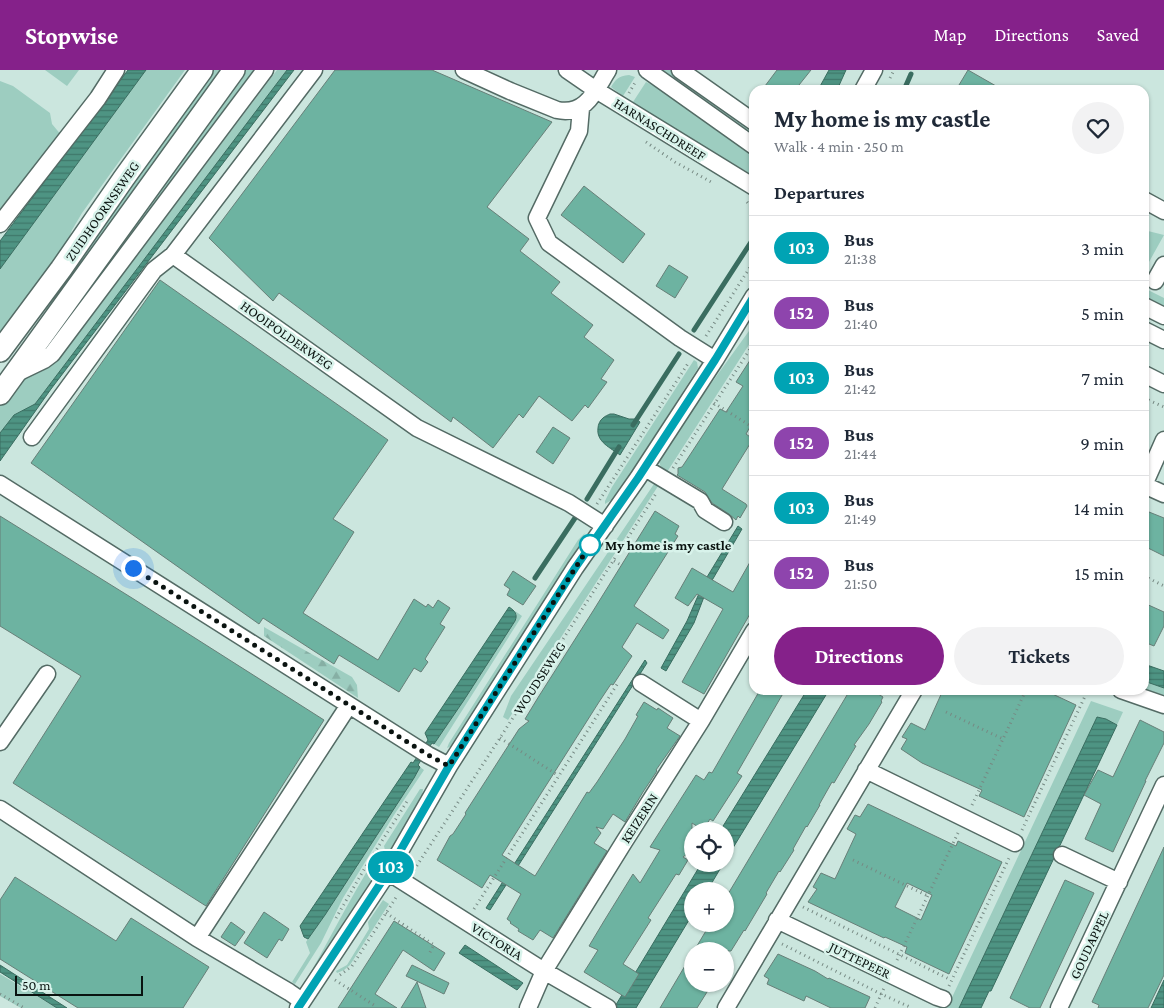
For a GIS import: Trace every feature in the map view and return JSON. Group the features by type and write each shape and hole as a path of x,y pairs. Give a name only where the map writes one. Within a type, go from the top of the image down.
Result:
{"main road":[{"name":"ZUIDHOORNSEWEG","path":"0,351 61,269 202,70"},
{"name":"ZUIDHOORNSEWEG","path":"0,394 234,70"}],"street":[{"path":"0,224 98,98 116,70"},
{"name":"ZUIDHOORNSEWEG","path":"15,374 39,363 52,354 265,70"},
{"path":"32,437 154,270 173,255 314,70"},
{"path":"464,70 510,91 565,112 581,108 588,102 608,70"},
{"name":"HARNASCHDREEF","path":"567,70 596,90 749,184"},
{"path":"647,70 749,142"},
{"path":"680,70 749,118"},
{"path":"866,85 874,70"},
{"path":"581,108 579,131 538,218 549,243 680,338 715,360"},
{"path":"1149,203 1164,211"},
{"name":"HOOIPOLDERWEG","path":"173,255 417,428 569,502 605,526"},
{"path":"1155,280 1164,265"},
{"name":"WOUDSEWEG","path":"300,1004 388,872 449,766 575,568 645,468 749,304"},
{"path":"1149,308 1164,316"},
{"path":"1149,332 1164,340"},
{"name":"ZUIDHOORNSEWEG","path":"0,356 50,342 66,334"},
{"path":"1149,376 1164,384"},
{"path":"1149,474 1164,440"},
{"path":"645,468 700,501 705,510 724,522"},
{"path":"0,484 349,705 449,766"},
{"path":"1149,487 1164,494"},
{"name":"KEIZERIN","path":"528,1008 544,971 701,721 749,639"},
{"path":"0,742 47,674"},
{"path":"641,683 701,721"},
{"path":"726,1008 911,695"},
{"path":"1135,695 1164,705"},
{"path":"197,938 349,705"},
{"path":"866,770 1015,843"},
{"name":"GOUDAPPEL","path":"1059,1008 1164,784"},
{"path":"0,809 197,938 290,992 300,1004"},
{"path":"1062,855 1119,882"},
{"name":"VICTORIA","path":"388,872 544,971 606,1007"},
{"name":"JUTTEPEER","path":"777,920 943,999"}],"path":[{"name":"WOUDSEWEG","path":"330,987 335,980 352,966 749,350"},
{"path":"1149,400 1164,407"},
{"path":"714,403 749,425"},
{"path":"614,561 621,565"},
{"path":"1149,578 1164,586"},
{"path":"466,922 618,683"},
{"path":"875,1008 1024,695"},
{"path":"946,712 1003,739"},
{"path":"500,738 560,776"},
{"path":"853,860 928,896"},
{"path":"789,900 952,980"},
{"path":"386,913 434,945 428,954"},
{"path":"767,937 912,1008"},
{"path":"335,980 376,1007"},
{"path":"0,994 24,1008"}],"green space":[{"path":"45,70 79,70 67,86"},
{"path":"146,70 185,70 82,213 72,230 60,263 0,344 0,269"},
{"path":"212,70 221,70 50,313 41,306"},
{"path":"245,70 255,70 72,311 67,307"},
{"path":"277,70 287,70 35,404 14,415 0,433 0,402 23,378 59,359"},
{"path":"662,70 671,70 749,125 749,135 660,73"},
{"path":"629,75 635,77 623,96 611,87 618,78"},
{"path":"0,81 13,86 50,113 52,124 62,136 0,218"},
{"path":"646,82 679,98 749,147 749,173 655,117 633,102"},
{"path":"1149,231 1164,235 1149,262"},
{"path":"1149,290 1164,298 1164,309 1149,302"},
{"path":"749,331 749,345 667,472 661,468 659,461 692,410"},
{"path":"694,360 697,362 698,368 615,498 605,504 612,487"},
{"path":"656,481 660,483 508,720 503,717 511,696"},
{"path":"585,533 580,544 452,746 447,748 578,540"},
{"path":"515,611 522,616 439,747 434,744 517,615"},
{"path":"264,627 352,677 357,685 358,698 264,636"},
{"path":"1149,683 1164,688 1164,699 1149,692"},
{"path":"1091,701 1123,712 1117,725 1097,717 959,1008 947,1008"},
{"path":"420,767 424,770 343,898 321,943 295,984 292,982 310,953 306,942"},
{"path":"420,789 423,789 419,805 388,855 386,855 384,846"},
{"path":"369,872 375,875 309,980 307,979 358,886 366,873"},
{"path":"383,900 389,904 350,965 337,973 336,971 347,965 369,929 368,922"},
{"path":"0,974 57,1008 21,1008 0,996"}],"shaded area":[{"path":"128,70 146,70 0,269 0,241"},
{"path":"287,70 294,70 51,389 0,461 0,433 14,415 35,404"},
{"path":"829,70 846,70 839,85 821,85"},
{"path":"610,414 636,419 640,422 620,455 602,441 598,433 600,421"},
{"path":"738,526 742,529 707,589 694,623 666,671 661,668 687,621 704,582"},
{"path":"509,607 515,613 515,621 464,700 434,744 432,743 418,765 420,767 414,778 325,915 308,939 304,937 300,926 411,762 413,763 428,740 425,733"},
{"path":"645,660 647,663 490,910 486,908"},
{"path":"1149,666 1164,671 1164,688 1149,683"},
{"path":"804,695 826,695 734,846 734,822 726,822"},
{"path":"1097,717 1117,725 991,991 989,991 981,1008 959,1008"},
{"path":"696,872 718,872 712,882 690,882"},
{"path":"684,892 684,928 636,1008 614,1008"},
{"path":"465,945 523,983 517,990 459,953"},
{"path":"0,965 67,1008 57,1008 0,972"},
{"path":"1164,980 1164,1008 1151,1008"}],"building":[{"path":"335,70 432,70 552,122 487,207 529,239 520,251 560,282 551,293 593,325 584,337 614,360 601,379 607,382 588,408 585,405 572,421 539,396 523,418 519,414 493,448 453,417 451,422 279,293 273,301 209,238"},
{"path":"777,70 811,70 799,85 766,85"},
{"path":"968,70 994,85 959,85"},
{"path":"584,186 645,234 623,263 561,215"},
{"path":"669,265 688,277 675,298 656,286"},
{"path":"160,280 388,440 333,519 354,532 303,613 378,660 414,599 426,607 428,604 433,608 438,600 450,608 440,624 445,627 425,659 428,662 421,672 414,668 399,692 339,655 334,664 263,618 259,624 31,463"},
{"path":"749,362 749,429 746,434 749,436 749,445 722,489 747,506 740,518 738,516 736,520 712,503 705,492 677,475 678,468 682,467 720,409 726,412 743,386 736,382"},
{"path":"553,427 570,438 553,464 536,452"},
{"path":"655,511 679,526 675,534 678,536 634,606 669,630 663,639 637,623 622,647 632,656 599,702 502,855 535,876 587,792 589,793 597,782 625,739 644,702 657,710 658,708 673,718 667,728 680,736 656,770 625,822 613,814 603,829 596,827 601,833 594,843 607,851 553,938 540,930 533,940 518,931 519,929 507,919 521,894 490,875 482,888 437,860 450,836 466,814 519,729 529,721 525,719"},
{"path":"1149,512 1164,518 1164,556 1149,548"},
{"path":"0,516 324,720 206,906 13,783 81,676 0,626"},
{"path":"749,564 749,616 704,694 682,682 723,609 697,594 688,606 675,598 692,568 733,592"},
{"path":"513,571 536,586 523,605 507,595 510,589 504,585"},
{"path":"1149,605 1164,612 1164,626 1154,646 1149,644"},
{"path":"757,695 782,695 737,773 742,776 713,821 710,819 708,822 684,822 684,867 679,875 676,874 648,918 651,920 623,964 639,974 625,997 584,972 598,950 589,946 633,874 640,883 660,850 650,847 696,775 704,780 709,772 712,773"},
{"path":"847,695 880,695 883,697 882,702 854,745 856,746 834,783 832,782 806,826 794,850 779,871 745,931 734,946 734,942 699,942 705,932 734,932 734,884"},
{"path":"941,695 1055,695 1076,705 1024,817 979,796 982,790 922,763 901,749 907,739 902,737 911,723 925,730"},
{"path":"1140,720 1164,732 1164,743 1113,852 1085,839 1101,804 1084,795 1098,770 1113,777"},
{"path":"868,804 956,846 958,841 1002,862 949,974 905,953 907,947 808,902 817,889 813,887 821,873 835,879 856,834 847,829 855,815 860,817","holes":["907,883 932,895 921,920 895,907"]},
{"path":"1164,847 1164,975 1148,1008 1098,1008 1099,1005 1092,1002"},
{"path":"15,877 116,941 131,918 209,967 183,1008 78,1008 0,959 0,900"},
{"path":"1065,880 1094,893 1040,1008 1030,1008 1010,998"},
{"path":"264,912 289,929 282,941 279,939 267,958 244,943"},
{"path":"394,921 445,953 434,971 403,950 375,994 397,1008 338,1008"},
{"path":"231,922 245,932 235,946 221,937"},
{"path":"778,954 870,997 865,1008 831,1008 806,996 804,1001 767,984 769,979 764,976"},
{"path":"412,965 449,983 444,994 406,976"},
{"path":"684,968 684,992 707,992 697,1008 660,1008"},
{"path":"417,982 426,1008 401,1008"}],"waterway":[{"path":"906,85 911,74"},
{"path":"694,330 749,245"},
{"path":"633,425 679,354"},
{"path":"587,499 619,447"},
{"path":"535,578 577,515"}],"bus line":[{"name":"103","path":"298,1008 388,872 449,766 575,568 638,478 749,304"}],"place":[{"name":"My home is my castle","path":"590,545"}],"route":[{"path":"133,568 428,755 449,766 590,545"}]}
